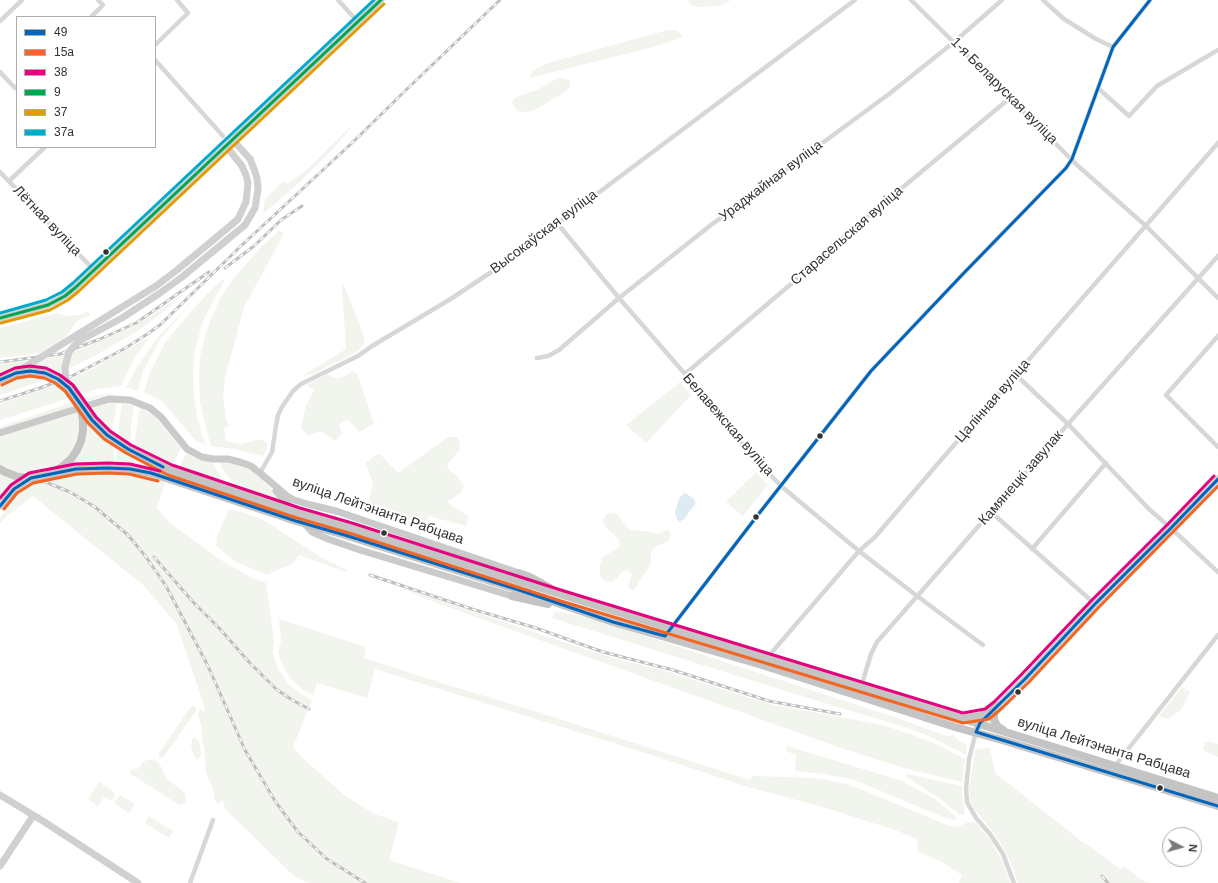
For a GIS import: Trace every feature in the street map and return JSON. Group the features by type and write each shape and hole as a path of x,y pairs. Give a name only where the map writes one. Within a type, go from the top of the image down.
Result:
{"highway":[{"path":"1,379 16,372 30,371 45,373 58,379 69,388 77,400 83,420 83,430 79,446 71,459 54,472 45,476"},
{"name":"вуліца Лейтэнанта Рабцава","path":"77,400 92,420 107,435 128,449 170,470 299,513 350,528 520,586 572,609 762,665 1218,806"},
{"name":"вуліца Лейтэнанта Рабцава","path":"0,469 18,477 32,478 76,469 98,468 130,469 151,473 296,521 520,586 563,596 980,723 1218,798"},
{"path":"519,573 541,582 563,596"},
{"path":"512,596 572,609"},
{"path":"963,718 987,714 997,706"},
{"path":"997,706 994,713 994,720 998,727 1005,731"}],"main road":[{"path":"0,318 39,308 55,302 76,287 381,0"},
{"path":"69,388 66,382 65,367 69,352 74,346 85,338 138,308 160,293 182,277 245,225 255,208 258,189 257,178 250,159 232,139"},
{"path":"16,372 156,286 238,219 246,202 248,183 242,166 226,146"},
{"path":"0,433 102,401 115,399 130,400 150,408 162,417 187,449 196,454 210,458 228,459 240,462 251,466 260,473"},
{"name":"вуліца Лейтэнанта Рабцава","path":"260,473 287,496 519,573"},
{"name":"вуліца Лейтэнанта Рабцава","path":"260,473 312,532 360,550 512,596"},
{"path":"0,506 14,489 32,478"},
{"path":"976,732 980,723 1029,675 1095,604 1218,479"},
{"path":"328,539 338,537 343,532 345,519 336,511"},
{"path":"360,550 353,541 354,533 360,524 370,523"},
{"path":"0,796 138,883"},
{"path":"0,866 33,816"}],"street":[{"path":"13,0 18,4"},
{"path":"0,21 22,0"},
{"path":"92,16 103,5 98,0"},
{"path":"156,44 188,13 177,0"},
{"path":"338,0 358,22"},
{"name":"Высокаўская вуліца","path":"260,473 272,452 278,415 293,391 301,384 358,356 449,300 505,263 855,0"},
{"name":"1-я Беларуская вуліца","path":"911,0 1072,159 1077,166 1146,226 1218,298"},
{"name":"Ураджайная вуліца","path":"537,358 548,356 559,350 619,298 711,225 889,94 954,42 1002,0"},
{"path":"1043,0 1064,19 1096,39 1113,47"},
{"path":"665,636 871,371 1062,173 1072,159 1113,47 1150,0"},
{"path":"1098,88 1129,116 1157,86 1218,50"},
{"path":"156,61 224,136"},
{"path":"0,72 15,88 16,87"},
{"name":"Старасельская вуліца","path":"685,374 774,299 867,217 1010,98"},
{"name":"Цалінная вуліца","path":"767,658 859,552 875,537 1218,143"},
{"path":"9,181 44,148"},
{"name":"Лётная вуліца","path":"0,172 94,270"},
{"name":"Белавежская вуліца","path":"557,223 750,453 781,486 859,552 983,645"},
{"name":"Камянецкі завулак","path":"861,688 876,642 1218,256"},
{"path":"1218,336 1166,395 1218,447"},
{"path":"1016,375 1068,424 1149,509 1218,572"},
{"path":"1032,549 1106,463"},
{"path":"991,512 1095,604"},
{"path":"1115,766 1218,634"},
{"path":"976,732 969,759 966,789 967,802 976,818 997,843 1008,865 1014,883"},
{"path":"190,882 213,820"}],"shaded area":[{"path":"688,0 731,0 719,6 698,7 690,4"},
{"path":"668,30 677,30 683,37 650,48 529,78 532,71 548,63"},
{"path":"561,78 567,79 570,82 570,87 565,92 533,111 522,112 516,109 512,103 514,98 539,89 550,82"},
{"path":"354,124 333,149 299,183 263,214 265,199 283,181 287,184 308,169"},
{"path":"280,230 284,234 244,307 225,378 223,396 226,419 229,426 224,428 226,441 241,444 262,440 267,443 267,448 263,456 234,449 211,446 200,402 200,357 205,336 221,297 233,279 262,246"},
{"path":"226,277 203,321 195,349 193,372 194,397 198,421 205,444 197,441 190,434 162,401 144,392 149,375 166,341 196,306"},
{"path":"344,285 365,341 359,350 347,357 313,374 302,376 346,349 342,286"},
{"path":"184,294 138,331 103,351 61,373 0,395 0,364 56,357 74,352 135,326"},
{"path":"192,302 161,338 143,371 138,391 126,387 157,338"},
{"path":"88,311 90,315 76,322 66,337 40,353 0,358 0,328 57,313 67,316 79,315"},
{"path":"150,337 135,357 121,386 98,389 78,395 69,380"},
{"path":"353,371 358,375 374,423 360,432 347,419 339,425 342,434 335,441 321,431 308,436 301,427 306,405 314,391 307,385 327,374 334,378 341,378"},
{"path":"680,382 691,395 646,443 626,425"},
{"path":"60,383 73,397 0,420 0,404"},
{"path":"116,394 99,397 0,431 0,427 76,401"},
{"path":"117,402 111,435 116,469 117,437 122,403 134,406 131,425 131,447 136,470 135,438 140,408 153,415 181,448 168,474 157,508 175,527 221,560 250,577 266,583 274,640 273,652 278,669 288,684 312,700 293,747 305,760 344,795 374,814 399,822 389,860 461,883 309,883 294,876 226,810 222,799 220,803 215,801 213,789 206,772 202,728 198,714 201,709 205,712 203,701 176,623 143,585 33,496 0,523 0,518 4,511 0,509 0,437 96,406"},
{"path":"448,437 457,437 460,449 447,465 449,470 457,476 464,486 462,492 447,502 469,517 466,526 429,516 423,526 395,514 367,507 373,483 366,463 376,455 380,454 398,473"},
{"path":"187,453 211,461 227,486 179,470"},
{"path":"218,461 236,464 250,469 263,480 281,500 281,503 237,488"},
{"path":"756,472 768,485 743,516 726,502"},
{"path":"685,493 693,498 696,503 684,519 679,522 675,512 679,499"},
{"path":"229,509 262,519 322,558 347,570 346,572 299,555 294,563 267,575 235,561 216,546 217,536"},
{"path":"612,513 618,515 631,530 658,534 668,530 671,534 669,540 655,547 651,553 650,565 634,590 628,587 632,575 629,571 622,572 611,582 604,581 600,576 600,565 603,557 618,548 620,545 619,539 608,530 603,523 606,514"},
{"path":"397,586 575,646 617,659 662,670 774,705 882,725 910,734 939,745 965,759 962,782 907,769 841,748 434,602"},
{"path":"555,611 584,617 639,634 900,719 946,736 953,735 967,746 966,755 931,737 908,728 552,618"},
{"path":"279,619 366,647 364,658 750,780 752,776 814,778 826,780 858,788 947,825 957,827 969,822 975,822 991,841 1004,865 1010,883 959,883 962,875 942,862 918,852 917,839 895,830 823,807 748,787 655,756 375,669 367,698 317,683 313,695 302,689 290,678 282,664 278,652 281,641"},
{"path":"1182,687 1190,692 1181,710 1168,719 1159,716"},
{"path":"193,705 196,707 196,711 164,756 162,758 159,757 159,753"},
{"path":"195,737 199,741 201,753 198,759 194,756 191,746 192,739"},
{"path":"1205,742 1218,744 1218,757 1203,750"},
{"path":"787,746 902,781 935,799 956,817 956,819 945,818 851,779 825,774 795,771 796,755 786,751"},
{"path":"986,748 990,749 995,773 1085,844 1120,869 1124,866 1140,879 1149,883 1018,883 1005,851 992,830 975,810 970,801 969,789 975,750"},
{"path":"147,760 155,760 159,763 167,779 185,793 185,803 181,805 176,803 131,774 130,772 132,769 138,769 142,763"},
{"path":"907,774 962,786 962,796 965,809 964,815 960,815 939,798 908,778 906,776"},
{"path":"99,782 113,791 115,795 112,801 104,797 98,806 88,799"},
{"path":"120,795 135,804 129,813 114,803"},
{"path":"149,816 173,831 169,838 145,823"}],"railway":[{"path":"0,401 72,376 122,350 160,325 500,0"},
{"path":"225,268 254,246 281,220 302,206"},
{"path":"0,362 60,354 100,339 136,323 209,272"},
{"path":"0,471 43,481 70,492 95,507 128,535 146,557 166,586 208,666 245,750 275,801 298,832 327,859 365,883"},
{"path":"154,557 193,602 276,689 309,709"},
{"path":"370,575 472,609 536,628 603,652 673,670 769,701 840,714"},
{"path":"1102,876 1108,883"}],"transit line":[{"name":"37а","path":"0,313 46,300 62,292 73,283 374,0"},
{"name":"9","path":"0,318 48,305 65,296 76,287 381,0"},
{"name":"49","path":"0,506 14,489 31,478 76,469 130,469 151,473 296,521 519,590 613,622 665,636 871,371 1066,168 1072,159 1113,47 1150,0"},
{"name":"37","path":"1,323 50,310 68,300 79,291 384,4"},
{"name":"38","path":"0,375 15,368 30,366 46,368 60,375 73,385 96,417 110,431 131,445 172,465 300,508 352,523 564,591 963,713 985,709 994,702 1214,476"},
{"name":"49","path":"0,380 16,373 30,371 45,373 58,379 69,388 92,420 107,435 128,449 163,467"},
{"name":"15а","path":"2,385 17,378 30,376 44,378 55,383 65,391 88,423 104,439 126,453 168,475 297,518 349,533 561,601 963,723 989,719 1000,710 1029,682 1099,607 1218,486"},
{"name":"38","path":"0,498 11,485 29,473 75,464 130,464 160,471"},
{"name":"15а","path":"4,509 17,493 33,483 77,474 129,474 158,481"},
{"name":"49","path":"1218,479 1095,604 1025,679 980,723 976,732 1218,806"}]}
